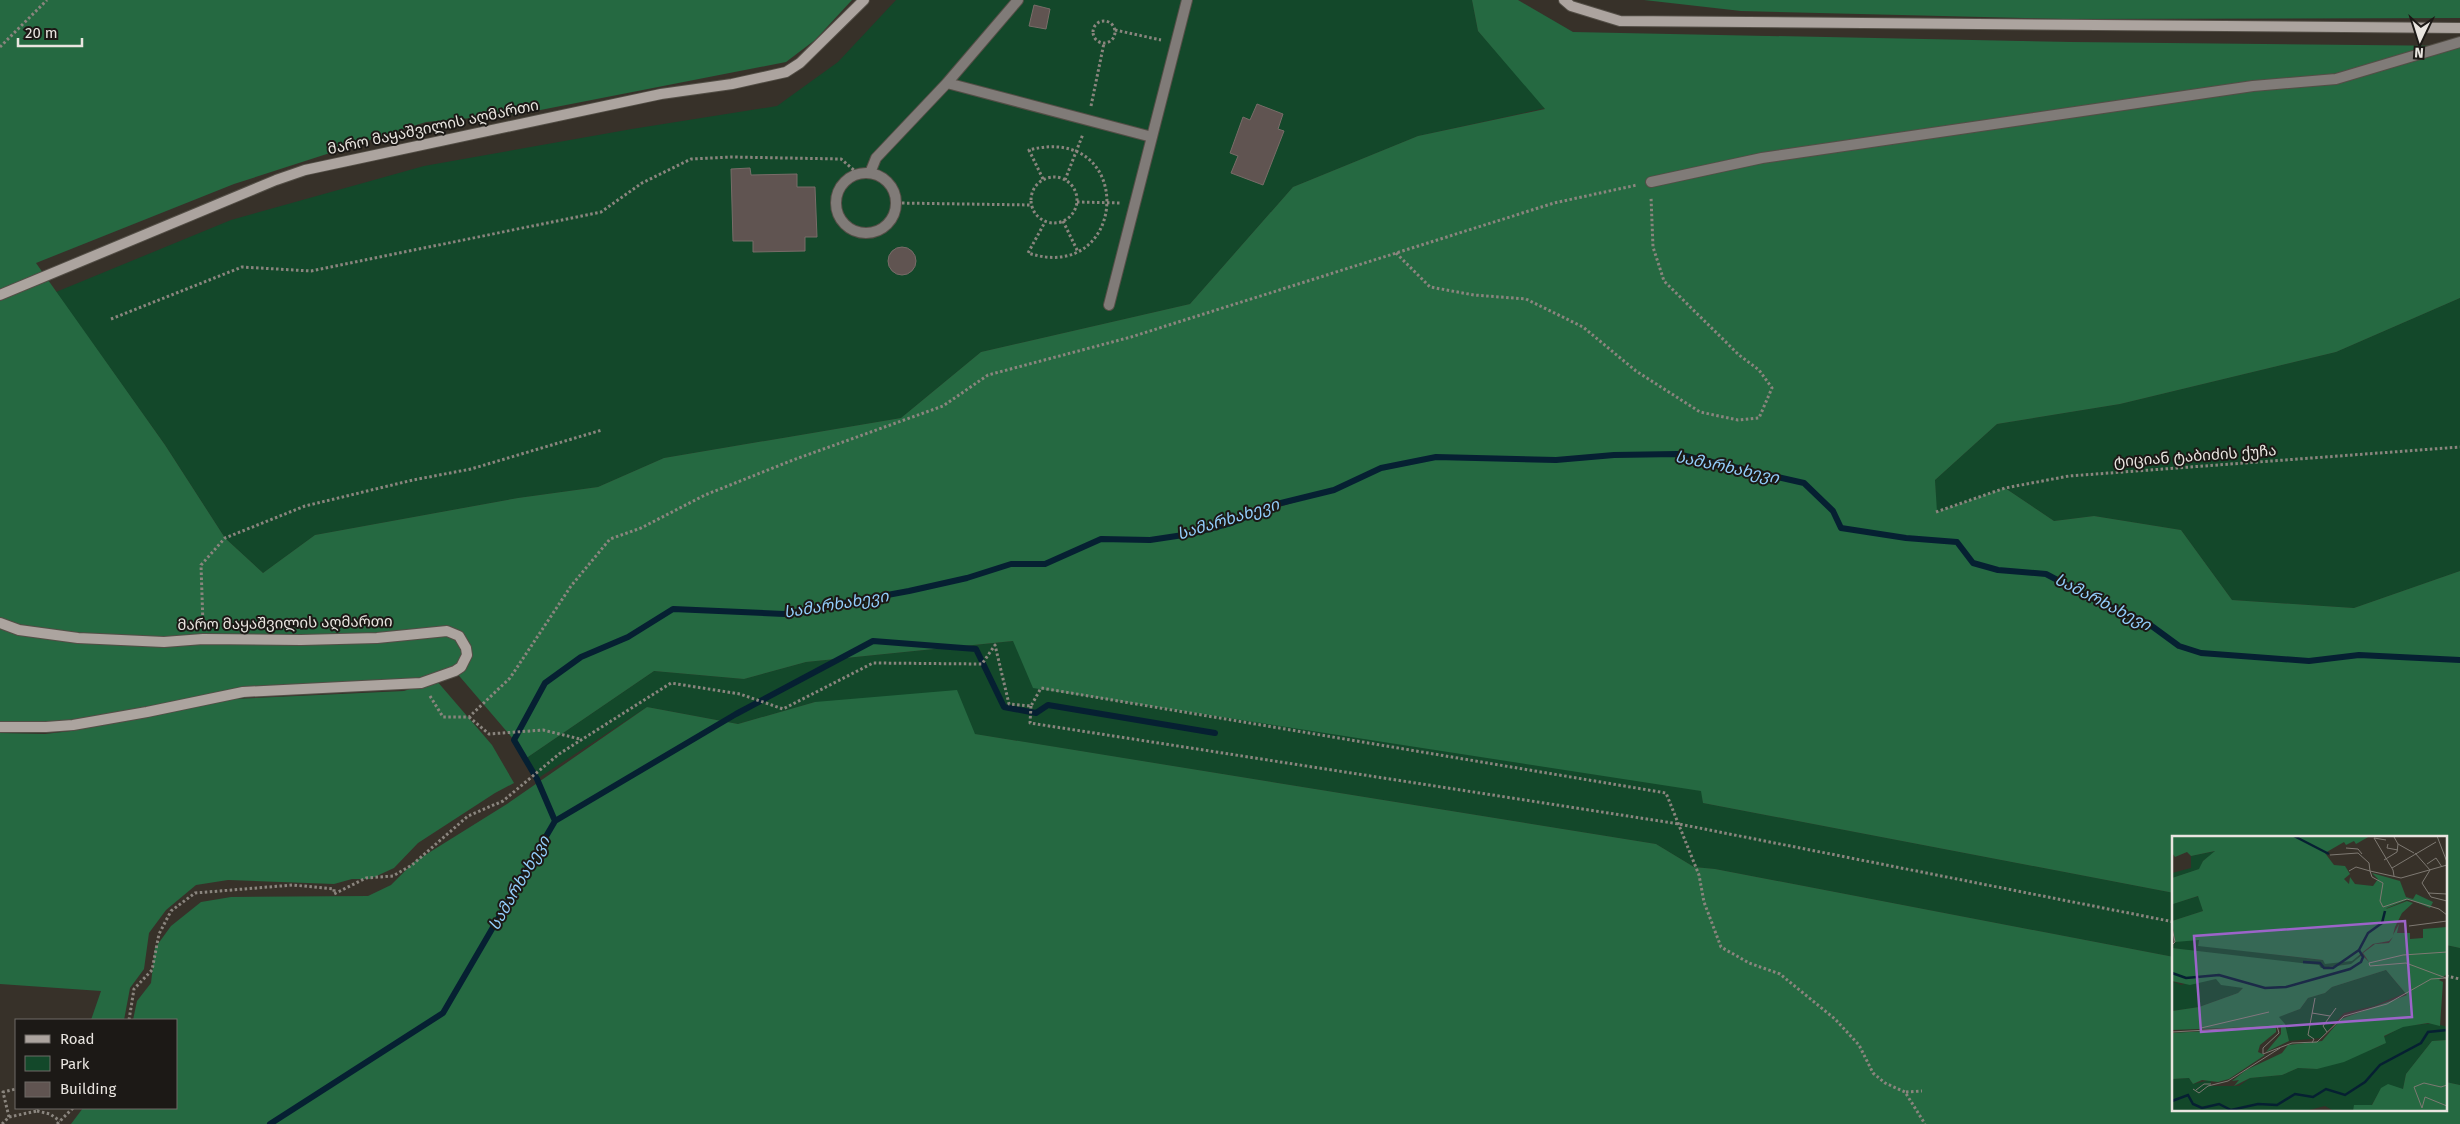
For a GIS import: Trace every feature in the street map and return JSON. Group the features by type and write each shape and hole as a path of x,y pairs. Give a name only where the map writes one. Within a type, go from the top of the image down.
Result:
{"main road":[{"name":"მარო მაყაშვილის აღმართი","path":"0,295 305,170 661,94 732,84 786,72 800,64 864,0"},
{"path":"1564,0 1571,6 1620,21 2460,28"},
{"name":"მარო მაყაშვილის აღმართი","path":"0,623 19,630 78,638 164,642 203,639 324,640 377,638 447,631 459,636 466,648 465,661 456,671 421,683 243,692 147,712 73,724 46,727 0,727"}],"lane":[{"path":"864,173 887,181 893,188 896,203 894,216 881,230 862,233 844,224 836,204 837,194 842,185 850,178 864,173 947,83 1018,0"},
{"path":"1109,305 1187,0"},
{"path":"1651,182 1772,157 2253,86 2336,79 2460,42"},
{"path":"947,83 1152,137"}],"path":[{"path":"0,47 46,0"},
{"path":"1115,30 1112,40 1104,43 1095,39 1093,32 1097,23 1104,21 1111,24 1115,30 1176,43"},
{"path":"1043,179 1029,150 1046,146 1066,147 1084,155 1098,168 1106,186 1108,202 1104,224 1093,241 1078,252 1059,258 1028,254 1045,222"},
{"path":"111,318 242,266 310,271 601,212 642,183 691,159 730,157 841,158 864,173"},
{"path":"1050,177 1065,180 1075,191 1077,202 1073,214 1063,221 1053,224 1045,222 1034,212 1031,205 1033,190 1043,179 1050,177"},
{"path":"469,717 510,678 571,586 610,538 641,528 705,495 943,406 988,375 1131,337 1396,253 1554,203 1651,182 1653,247 1664,281 1739,355 1759,370 1772,388 1759,418 1738,420 1700,412 1629,366 1583,328 1526,299 1474,295 1430,287 1396,253"},
{"path":"1077,202 1135,203"},
{"path":"896,203 1031,205"},
{"path":"1063,221 1078,252"},
{"path":"203,639 201,565 226,538 305,506 413,480 471,469 602,430"},
{"name":"ტიციან ტაბიძის ქუჩა","path":"1936,512 2006,488 2069,476 2460,447"},
{"path":"129,1019 134,989 152,970 159,934 171,911 195,892 293,886 334,889 334,894 366,878 393,876 412,865 468,816 503,801 559,754 671,683 740,694 783,709 873,663 982,664 995,645 1009,704 1031,706"},
{"path":"421,683 443,717 469,717 489,734 543,730 581,739"},
{"path":"1922,1091 1905,1092 1885,1083 1873,1073 1859,1045 1836,1019 1780,974 1749,963 1721,947 1704,902 1700,875 1679,824 1666,792 1041,688 1031,706 1030,723 1679,824 2172,922"},
{"path":"9,1117 3,1092 15,1089"},
{"path":"1905,1092 1925,1124"},
{"path":"2,1124 9,1117 37,1109 60,1120"},
{"path":"57,1124 72,1109"}],"green space":[{"path":"0,0 852,0 815,40 786,62 520,114 426,122 234,184 36,263 165,445 225,538 263,573 315,535 518,498 598,487 664,458 901,418 981,352 1190,304 1293,187 1418,136 1545,109 1478,31 1472,0 1518,0 1573,32 2072,42 2460,46 2460,298 2336,352 2120,404 1997,424 1935,480 1937,512 2005,488 2054,521 2094,516 2181,530 2232,600 2354,608 2460,571 2460,948 2448,945 2448,836 2172,836 2172,893 1703,803 1701,791 1033,688 1013,641 806,662 744,679 654,671 525,759 514,740 455,671 421,683 243,692 73,725 0,727","holes":["1322,494 1243,518 1281,503"]},
{"path":"896,0 1472,0 1478,31 1546,108 1418,136 1293,187 1190,304 981,352 901,418 664,458 598,487 518,498 315,535 263,573 225,538 165,445 56,292 231,220 424,166 632,129 777,106 838,62"},
{"path":"1644,0 2460,0 2460,18 2063,19 1741,11"},
{"path":"2460,298 2460,571 2354,608 2232,600 2181,530 2094,516 2054,521 2005,488 1936,512 1935,480 1997,424 2120,404 2336,352"},
{"path":"1014,641 1702,791 1703,803 2172,893 2172,957 1715,869 1694,867 1656,844 974,734 815,702 738,724 647,707 537,779 525,759 654,671 744,679 806,662"},
{"path":"436,680 492,745 514,783 495,793 418,843 394,868 370,879 352,879 334,884 228,880 196,885 166,910 149,933 144,969 130,988 124,1019 91,1019 101,991 0,984 0,733 45,734 71,731 233,699 404,691"},
{"path":"957,690 975,734 1656,844 1694,867 1715,869 2172,957 2172,1112 2448,1112 2448,1082 2460,1085 2460,1124 71,1124 82,1109 178,1109 178,1019 133,1019 137,1001 151,983 155,948 171,926 201,902 231,897 368,896 391,885 414,862 507,804 647,707 738,724 815,702"},
{"path":"2448,945 2460,948 2460,1085 2448,1082"}],"building":[{"path":"1034,5 1050,9 1046,29 1029,26"},
{"path":"1257,104 1283,114 1278,129 1284,131 1263,185 1231,173 1238,156 1230,153 1243,117 1250,120"},
{"path":"750,168 751,175 797,174 797,187 815,187 817,237 805,237 805,251 753,252 753,241 733,241 731,169"},
{"path":"902,247 912,251 916,261 912,271 902,275 892,271 888,261 892,251"}],"waterway":[{"name":"სამარხახევი","path":"270,1124 443,1013 555,821 537,779 514,740 545,683 581,657 628,637 673,609 784,614 909,591 967,578 1011,564 1045,564 1101,539 1150,540 1190,534 1231,523 1281,503 1334,490 1381,468 1436,457 1556,460 1614,455 1677,454 1804,483 1833,511 1841,528 1906,538 1957,542 1973,563 1998,570 2046,574 2101,603 2149,624 2179,646 2201,653 2309,661 2359,655 2460,660"},
{"path":"555,821 736,714 873,641 976,649 1004,707 1036,713 1048,705 1215,733"}]}
